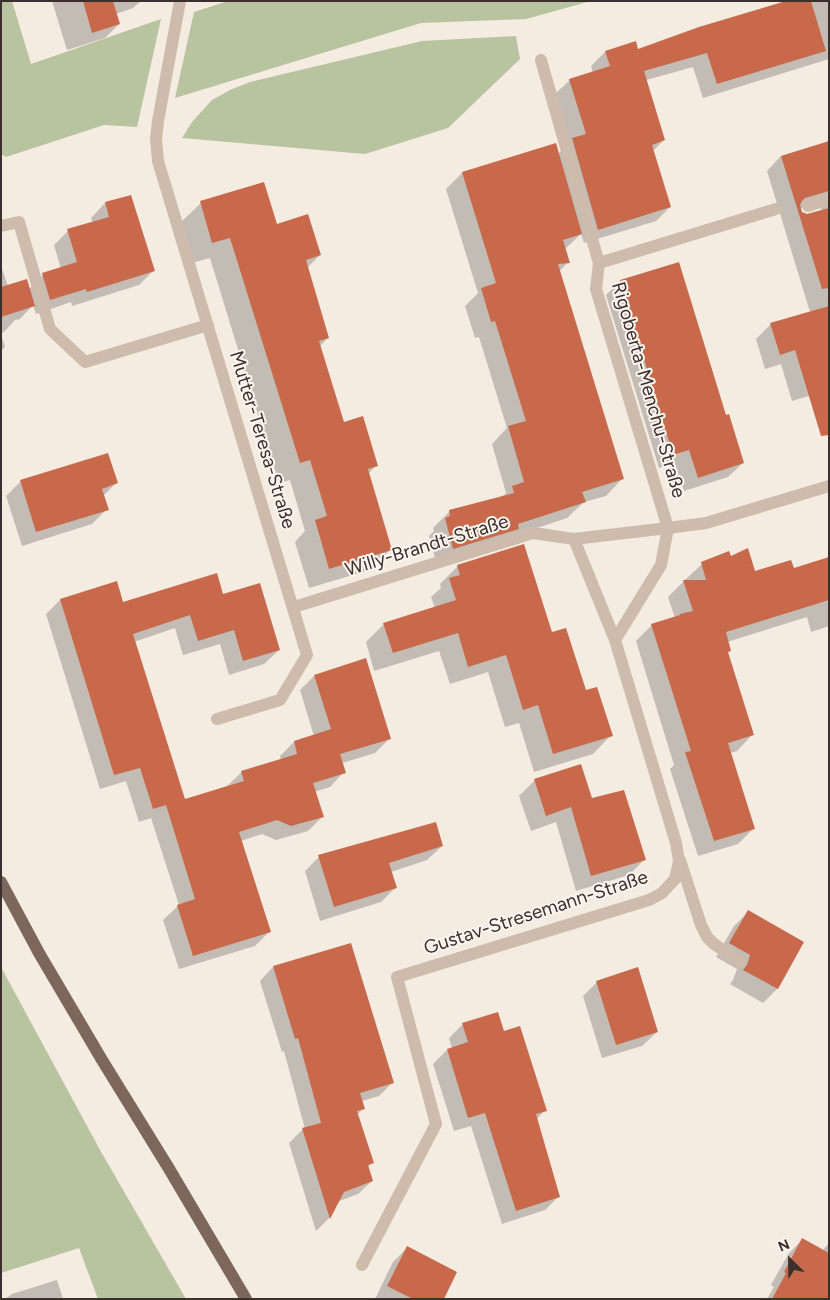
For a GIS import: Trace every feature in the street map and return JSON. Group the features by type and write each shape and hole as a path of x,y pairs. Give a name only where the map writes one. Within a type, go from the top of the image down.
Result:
{"main road":[{"path":"1,882 39,953 246,1299"}],"street":[{"name":"Mutter-Teresa-Straße","path":"180,1 158,121 157,146 160,169 307,655 280,700 217,719"},
{"name":"Rigoberta-Menchu-Straße","path":"541,60 598,263 596,290 668,528"},
{"path":"808,206 829,199"},
{"path":"598,263 776,209"},
{"path":"1,226 19,222 50,329 85,362 208,325"},
{"name":"Willy-Brandt-Straße","path":"294,607 533,532 574,539 706,523 829,486"},
{"path":"615,640 661,565 668,528"},
{"path":"574,539 615,640"},
{"name":"Gustav-Stresemann-Straße","path":"362,1265 436,1124 397,977 649,900 662,893 675,879 679,867 679,855 615,640"},
{"path":"679,855 707,937 714,944 740,961"}],"green space":[{"path":"1,1 12,1 31,64 161,19 137,127 104,125 6,157 1,154"},
{"path":"228,1 591,1 526,19 421,23 175,98 194,12"},
{"path":"516,36 520,59 448,128 365,154 182,138 192,122 212,100 250,82 422,41"},
{"path":"1,967 100,1150 186,1299 98,1299 79,1248 1,1273"}],"building":[{"path":"83,1 113,1 120,24 92,33"},
{"path":"786,1 811,1 826,51 717,84 707,53 644,71 665,140 652,145 671,207 598,230 572,138 586,134 569,79 610,66 605,51 636,41 638,49 699,27"},
{"path":"829,141 829,191 805,198 800,205 802,212 807,214 829,208 829,288 822,289 781,156"},
{"path":"556,143 582,234 563,240 570,263 558,264 624,479 582,492 586,502 518,524 519,529 453,549 445,518 450,516 449,510 514,493 512,486 524,482 508,426 526,421 495,321 491,322 481,288 496,283 462,172"},
{"path":"264,182 277,224 308,214 321,255 306,260 329,338 319,341 344,422 363,416 378,466 368,469 392,550 329,569 315,520 327,516 310,460 300,463 230,238 212,243 200,201"},
{"path":"131,195 155,271 87,292 86,289 50,300 42,273 77,262 67,229 109,217 105,202"},
{"path":"679,262 726,415 729,414 744,463 698,478 689,450 673,455 620,280"},
{"path":"27,279 35,306 1,317 1,287"},
{"path":"829,306 829,435 821,436 795,350 780,355 770,323"},
{"path":"108,453 118,483 102,489 109,510 36,532 20,480"},
{"path":"524,544 552,632 566,628 586,690 597,687 613,736 553,754 538,705 523,710 506,655 468,667 458,633 393,653 383,623 456,600 449,578 460,575 457,565"},
{"path":"748,548 755,571 791,560 794,568 829,557 829,600 726,632 731,651 728,652 754,735 728,743 755,829 714,841 685,752 691,751 651,624 693,611 683,580 706,580 701,562 729,551 731,556"},
{"path":"217,573 223,594 260,583 280,650 243,661 234,630 198,641 190,615 133,634 185,799 244,781 241,771 297,754 294,741 331,729 314,675 366,658 391,739 340,754 346,773 313,783 324,817 291,826 277,820 239,832 271,932 193,956 177,905 195,899 166,805 153,809 140,768 114,775 60,599 117,581 123,602"},
{"path":"581,764 592,798 624,790 646,860 591,876 571,807 546,816 534,779"},
{"path":"436,822 443,846 389,863 397,888 334,907 318,855"},
{"path":"748,910 804,942 778,989 743,970 747,965 750,955 729,943"},
{"path":"351,943 394,1083 360,1093 365,1109 357,1111 374,1163 368,1165 373,1181 344,1192 330,1219 302,1128 321,1123 298,1038 295,1039 273,966"},
{"path":"638,967 658,1032 616,1045 596,981"},
{"path":"498,1012 504,1031 520,1026 547,1111 536,1114 560,1197 516,1211 485,1113 468,1118 447,1049 468,1042 462,1023"},
{"path":"802,1238 829,1253 829,1299 772,1299 786,1273 784,1272"},
{"path":"407,1246 457,1272 444,1299 413,1299 387,1286"}]}
